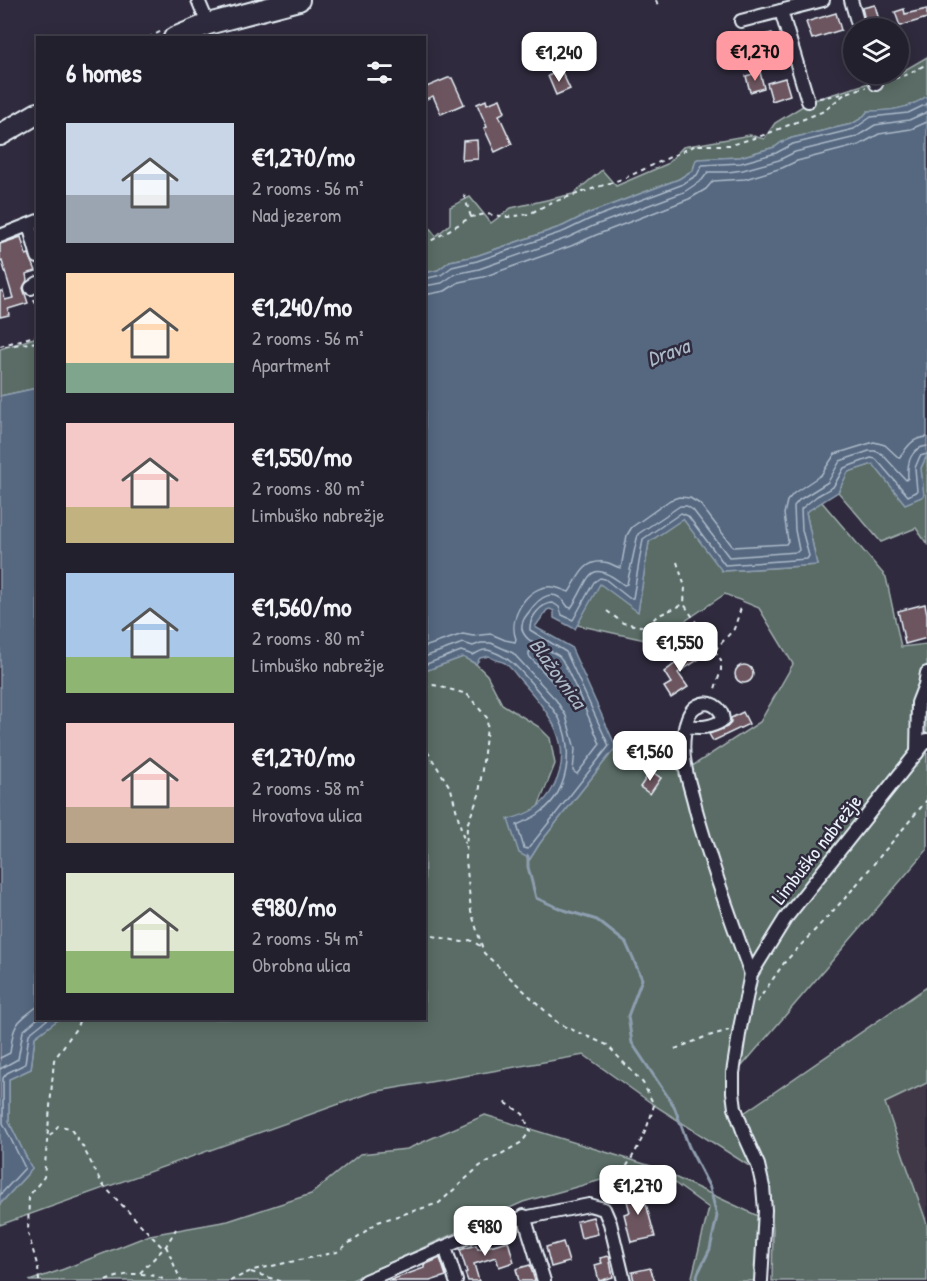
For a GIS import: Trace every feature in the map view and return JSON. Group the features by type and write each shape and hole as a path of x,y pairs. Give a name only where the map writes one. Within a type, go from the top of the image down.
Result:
{"main road":[{"path":"179,36 208,24 299,0"},
{"path":"0,135 36,113"}],"street":[{"path":"198,0 208,24"},
{"path":"741,21 823,0"},
{"path":"851,0 856,18"},
{"path":"781,11 808,100"},
{"path":"0,236 33,223 36,243"},
{"path":"917,753 918,703 927,673"},
{"path":"686,726 702,728 716,725 723,720 723,714 718,707 710,703 697,705 689,713 686,726 683,740 687,776 701,828 751,974"},
{"name":"Limbuško nabrežje","path":"761,1281 765,1210 763,1187 758,1165 735,1108 733,1092 733,1073 751,974 785,919 927,740"},
{"path":"365,1281 503,1222 524,1216 590,1205 604,1209 610,1223 624,1281"},
{"path":"524,1216 544,1281"},
{"path":"445,1247 456,1281"}],"path":[{"path":"656,0 658,6"},
{"path":"909,73 927,64"},
{"path":"426,244 471,217 486,214 508,217 529,214 550,203 625,178 696,145 731,145 764,135 824,111 846,93 865,84"},
{"path":"808,100 846,93"},
{"path":"464,195 471,217"},
{"path":"0,347 36,336"},
{"path":"0,347 36,342"},
{"path":"677,562 685,587 684,604 715,650 722,665 710,703"},
{"path":"606,611 623,623 646,627 657,616 684,604"},
{"path":"715,650 735,629 742,605"},
{"path":"426,687 434,685 467,694 488,719 479,795 467,825 466,846 471,911 484,953 559,1024 607,1045 643,1083 654,1105 648,1127 613,1186"},
{"path":"426,748 451,789 466,846"},
{"path":"675,1050 705,1037 740,1028 784,963 847,896 927,800"},
{"path":"426,934 462,942 470,940 482,948"},
{"path":"39,1281 38,1268 28,1233 29,1196 44,1177 54,1060 79,1020"},
{"path":"230,1281 249,1271 337,1252 378,1222 439,1203 480,1166 522,1142 530,1131 523,1114 503,1101"},
{"path":"48,1138 57,1126 70,1128 83,1147 102,1184 164,1247 181,1281"},
{"path":"140,1273 164,1247 176,1229"},
{"path":"249,1271 280,1281"},
{"path":"106,1281 115,1277 140,1273 167,1281"}],"shaded area":[{"path":"927,1083 927,1224 885,1103"}],"green space":[{"path":"927,57 927,96 913,104 891,110 868,111 852,124 792,138 775,147 740,157 698,159 693,170 679,179 587,214 563,226 476,256 450,261 438,270 426,273 426,224 436,236 450,224 450,207 470,197 491,223 511,208 573,194 602,170 616,186 667,164 683,147 750,135 764,139 775,123 811,101 866,84 909,84 909,68"},
{"path":"36,337 36,388 0,396 0,349"},
{"path":"927,455 927,544 916,528 881,542 838,492 848,472 873,464 905,503 923,496 921,468"},
{"path":"821,501 886,577 901,647 927,644 927,850 736,1073 730,1077 754,1169 654,1105 584,1055 373,1092 0,1225 0,1204 32,1169 9,1122 9,1079 31,1069 35,1037 58,1020 426,1020 426,671 463,657 476,664 487,675 502,704 539,727 550,738 555,764 538,807 524,816 530,859 540,843 616,747 694,765 760,722 793,664 759,608 725,594 654,642 577,625 600,583 638,611 649,542 683,518 723,571 817,565 806,512"},
{"path":"927,987 927,1083 885,1103 927,1224 927,1281 772,1281 773,1229 769,1192 741,1115"},
{"path":"485,1115 651,1166 523,1202 350,1281 29,1281 150,1235 228,1221 311,1194 360,1154 407,1149"},
{"path":"651,1166 758,1216 755,1281 691,1281 709,1208"}],"water":[{"name":"Drava","path":"927,96 927,455 921,468 924,496 905,504 873,464 848,472 838,492 806,512 817,565 722,571 683,519 649,542 638,612 600,584 575,629 554,618 554,611 547,610 535,627 571,647 616,747 540,843 530,859 519,853 508,819 523,815 541,804 554,786 562,757 556,730 550,718 510,668 505,663 489,656 480,658 476,664 463,657 426,671 426,273 438,270 450,261 476,256 563,226 587,214 679,179 693,170 698,159 740,157 775,147 792,138 852,124 868,111 899,108 913,104"},
{"path":"36,388 36,1020 58,1020 35,1037 31,1069 9,1079 9,1122 32,1169 0,1204 0,396"}],"building":[{"path":"875,5 878,18 864,18 862,8"},
{"path":"904,9 905,14 927,9 927,18 909,23 909,18 897,18 895,12"},
{"path":"836,13 841,30 812,39 806,22"},
{"path":"772,33 777,48 741,60 737,42"},
{"path":"561,70 570,89 556,95 548,76"},
{"path":"760,72 764,88 750,92 746,76"},
{"path":"452,78 464,104 441,114 433,96 426,99 426,87"},
{"path":"785,78 790,95 772,101 767,83"},
{"path":"500,99 505,112 499,115 512,144 495,152 484,128 487,127 477,104 486,100 487,104"},
{"path":"477,140 478,159 462,160 463,141"},
{"path":"21,237 26,255 29,254 36,271 26,274 27,280 23,288 28,303 8,309 9,315 0,317 0,291 3,291 5,300 13,298 2,261 0,262 0,244"},
{"path":"925,604 927,638 905,644 898,611"},
{"path":"696,648 702,657 678,673 688,687 671,698 664,687 671,683 664,672"},
{"path":"744,665 750,668 753,674 750,680 744,683 738,680 735,674 738,668"},
{"path":"743,712 749,724 713,741 709,734 727,727 731,723 731,718"},
{"path":"651,771 661,778 650,794 640,787"},
{"path":"641,1185 655,1237 631,1242 624,1214 630,1212 624,1190"},
{"path":"593,1217 598,1234 581,1238 577,1221"},
{"path":"508,1241 514,1262 499,1267 496,1257 474,1264 479,1281 468,1281 460,1250 476,1245 478,1249"},
{"path":"563,1242 569,1262 551,1267 546,1247"},
{"path":"609,1256 613,1277 599,1281 595,1265 602,1263 600,1258"},
{"path":"440,1258 446,1276 430,1281 388,1281 424,1268 424,1265"},
{"path":"530,1265 535,1281 519,1281 516,1269"},
{"path":"650,1268 655,1281 634,1281 632,1272"}],"waterway":[{"name":"Blažovnica","path":"528,856 528,867 536,898 561,909 597,920 626,943 642,979 628,1016 632,1043 674,1106 689,1147 710,1188 717,1216 710,1249 696,1281"}]}
